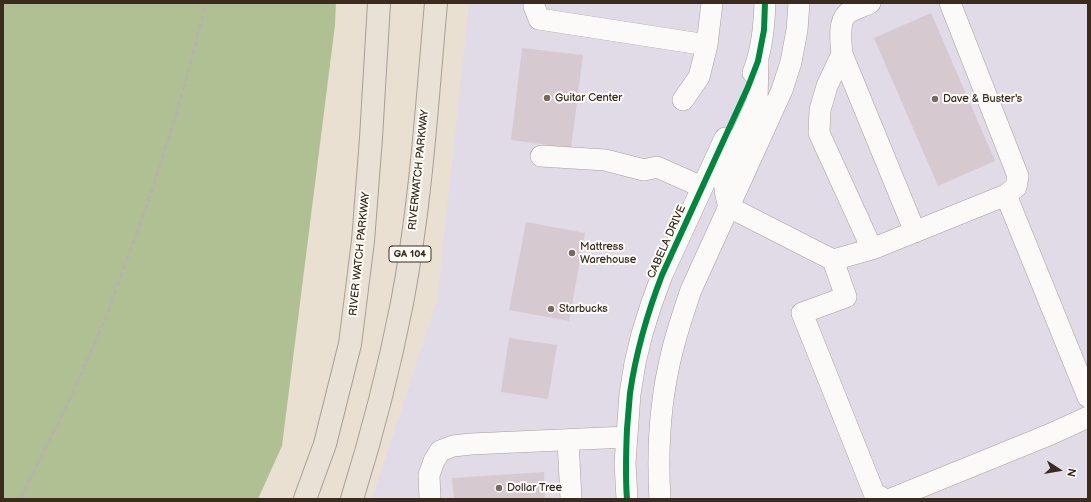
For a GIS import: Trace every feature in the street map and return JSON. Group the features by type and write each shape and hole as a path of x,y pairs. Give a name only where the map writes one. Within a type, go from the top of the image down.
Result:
{"main road":[{"name":"RIVER WATCH PARKWAY","path":"306,499 325,444 350,344 363,241 379,3"},
{"name":"RIVERWATCH PARKWAY","path":"352,499 376,418 402,302 416,211 436,3"}],"street":[{"path":"534,3 539,19 707,45"},
{"path":"683,100 699,77 707,45 712,3"},
{"name":"CABELA DRIVE","path":"627,499 625,463 630,394 635,363 651,305 665,268 748,87 758,60 764,30 765,3"},
{"path":"660,499 658,475 661,413 665,383 680,322 691,290 782,90 791,62 797,30 799,3"},
{"path":"870,3 847,14 843,20 841,33 842,54 915,232"},
{"path":"758,60 757,102 726,170 724,181 725,193 729,207 833,260 872,249 1006,195 1016,187 1018,176 950,3"},
{"path":"842,54 827,86 820,110 819,133 872,249"},
{"path":"541,156 605,160 644,170 657,167 702,187"},
{"path":"1006,195 1088,397"},
{"path":"833,260 846,297 802,313 874,493 884,499"},
{"path":"891,499 1051,434 1088,417"},
{"path":"430,499 428,475 434,461 440,452 453,446 627,437"},
{"path":"568,440 571,499"}],"shaded area":[{"path":"469,3 1088,3 1088,499 372,499 437,300"}],"green space":[{"path":"3,3 336,3 335,25 282,446 258,499 3,499"}],"building":[{"name":"Dave & Buster's","path":"931,13 995,161 938,186 874,38"},
{"name":"Guitar Center","path":"522,48 583,55 571,148 511,140"},
{"path":"526,222 585,233 569,321 509,310"},
{"path":"509,338 557,345 548,399 501,392"},
{"name":"Dollar Tree","path":"544,472 545,499 454,499 452,478"}],"railway":[{"path":"20,499 70,399 106,317 153,188 183,91 206,3"}],"cycle path":[{"path":"627,499 626,455 630,393 635,363 643,333 662,275 748,87 758,61 764,30 765,3"}],"place":[{"name":"Guitar Center","path":"547,98"},
{"name":"Dave & Buster's","path":"935,99"},
{"name":"Mattress Warehouse","path":"572,253"},
{"name":"Starbucks","path":"551,309"},
{"name":"Dollar Tree","path":"499,488"}]}
